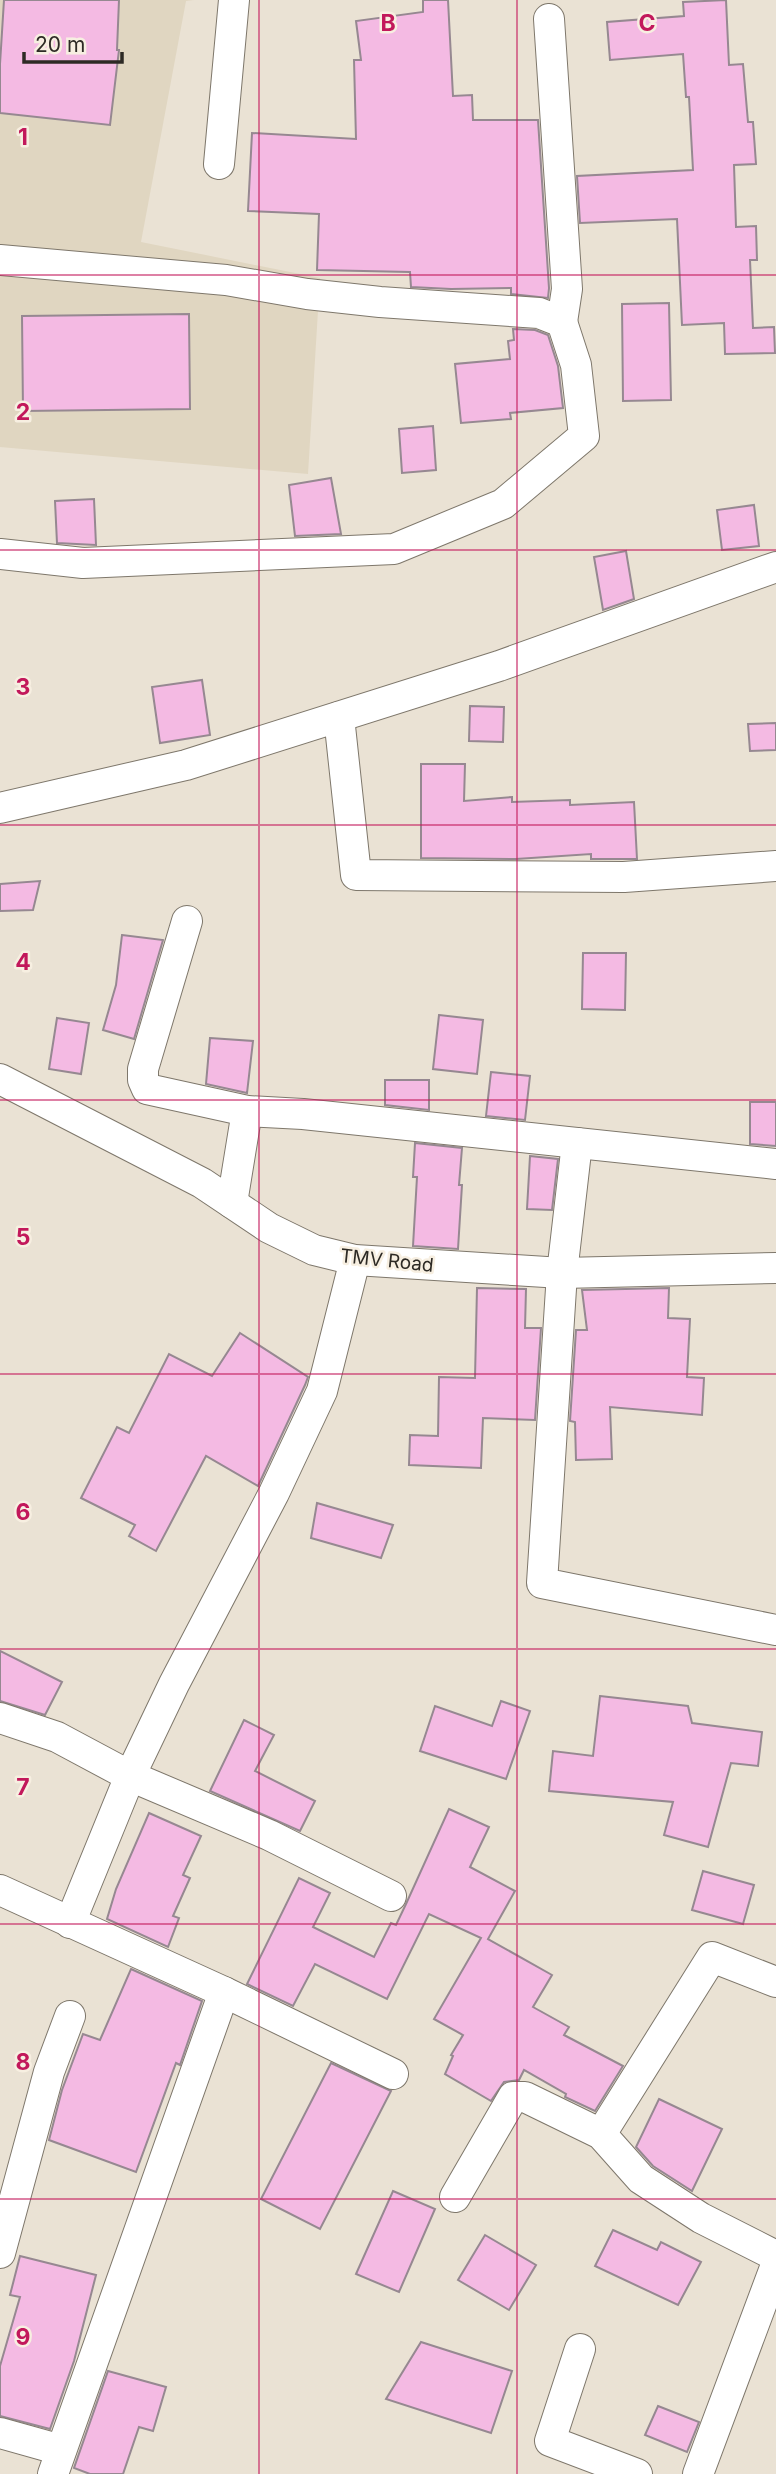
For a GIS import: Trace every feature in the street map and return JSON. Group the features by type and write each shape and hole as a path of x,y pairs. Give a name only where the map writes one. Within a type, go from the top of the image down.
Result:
{"street":[{"path":"219,164 234,0"},
{"path":"0,554 83,563 394,549 503,504 584,436 576,365 562,323 568,289 549,19"},
{"path":"0,260 226,280 307,294 380,302 539,313 562,323"},
{"path":"0,808 186,765 499,666 776,567"},
{"path":"339,717 356,876 624,877 776,866"},
{"path":"187,921 143,1069 143,1080 147,1089 247,1111 303,1114 776,1164"},
{"name":"TMV Road","path":"0,1079 202,1184 269,1228 314,1250 355,1260 562,1273 776,1268"},
{"path":"232,1203 247,1111"},
{"path":"577,1143 562,1273 542,1583 776,1630"},
{"path":"70,1923 130,1776 174,1684 274,1493 322,1391 355,1260"},
{"path":"0,1718 57,1737 130,1776 269,1835 391,1896"},
{"path":"0,1890 224,1992 393,2074"},
{"path":"601,2134 712,1957 776,1982"},
{"path":"0,2433 57,2462 224,1992"},
{"path":"0,2253 49,2072 70,2015"},
{"path":"455,2197 513,2097 525,2096 601,2134 641,2179 701,2218 776,2256"},
{"path":"698,2474 776,2265"},
{"path":"580,2349 550,2441 637,2474"}],"shaded area":[{"path":"0,0 194,0 186,1 141,242 320,278 308,474 0,447"}],"building":[{"path":"4,0 119,0 119,50 110,125 0,113"},
{"path":"423,0 448,0 453,96 472,95 473,120 538,120 548,298 511,294 511,288 411,287 410,272 317,270 319,214 248,211 252,133 356,139 354,60 361,60 356,21 423,12"},
{"path":"726,0 729,65 743,64 748,122 753,122 756,164 734,165 736,227 756,226 757,260 750,260 753,328 774,327 775,353 725,354 724,323 682,325 677,219 580,223 577,176 693,170 689,97 686,97 683,54 610,60 607,22 684,16 683,2"},
{"path":"669,303 671,400 623,401 622,304"},
{"path":"189,314 190,409 23,411 22,316"},
{"path":"513,329 535,330 548,335 558,366 563,408 510,413 511,419 461,423 455,364 510,359 508,341 514,340"},
{"path":"433,426 436,470 402,473 399,429"},
{"path":"331,478 341,534 295,536 289,485"},
{"path":"94,499 96,545 57,543 55,501"},
{"path":"754,505 759,546 722,550 717,510"},
{"path":"626,551 634,599 603,610 594,557"},
{"path":"202,680 210,735 160,743 152,687"},
{"path":"470,706 504,707 503,742 469,741"},
{"path":"776,723 776,750 750,751 748,724"},
{"path":"421,764 465,764 464,801 512,797 512,802 570,800 570,805 634,802 637,859 591,859 591,854 516,859 421,858"},
{"path":"40,881 33,910 0,911 0,884"},
{"path":"122,935 163,940 134,1039 103,1030 116,985"},
{"path":"583,953 626,953 625,1010 582,1009"},
{"path":"439,1015 483,1020 477,1074 433,1069"},
{"path":"57,1018 89,1023 81,1074 49,1069"},
{"path":"210,1038 253,1041 247,1093 206,1084"},
{"path":"491,1072 530,1076 525,1120 486,1116"},
{"path":"385,1080 429,1080 429,1110 385,1105"},
{"path":"750,1102 776,1102 776,1146 750,1144"},
{"path":"415,1143 462,1148 458,1249 413,1246 417,1177 413,1177"},
{"path":"530,1156 558,1159 552,1210 527,1209"},
{"path":"477,1288 526,1289 525,1328 541,1328 535,1420 483,1418 481,1468 409,1465 410,1435 438,1436 439,1377 475,1378"},
{"path":"669,1288 668,1318 690,1319 687,1377 704,1378 702,1415 610,1407 612,1459 576,1460 575,1422 570,1421 576,1330 587,1330 582,1290"},
{"path":"240,1333 308,1377 305,1385 258,1486 206,1456 156,1551 129,1536 135,1525 81,1498 117,1427 129,1433 169,1354 212,1376"},
{"path":"317,1503 393,1525 381,1558 311,1538"},
{"path":"0,1651 62,1682 45,1715 0,1701"},
{"path":"600,1696 688,1706 692,1723 762,1732 758,1766 731,1763 708,1847 664,1835 673,1802 549,1791 553,1751 593,1756"},
{"path":"501,1701 530,1711 506,1779 420,1751 435,1706 492,1726"},
{"path":"244,1720 274,1735 255,1771 315,1801 300,1831 210,1791"},
{"path":"449,1809 489,1827 470,1867 515,1891 488,1939 552,1975 533,2007 569,2027 564,2035 623,2066 595,2111 565,2097 566,2094 524,2070 519,2080 504,2082 491,2101 445,2074 453,2056 451,2055 463,2035 434,2019 481,1938 429,1914 387,1999 315,1964 293,2006 247,1984 299,1878 330,1893 313,1927 374,1957 391,1923 396,1925"},
{"path":"149,1813 201,1836 183,1875 190,1878 173,1916 179,1918 168,1947 107,1919 116,1889"},
{"path":"703,1871 754,1885 743,1924 692,1910"},
{"path":"131,1969 202,2001 180,2065 176,2063 136,2172 49,2140 62,2090 83,2034 100,2040"},
{"path":"331,2063 391,2091 320,2229 261,2199"},
{"path":"659,2099 722,2129 692,2191 653,2166 636,2147"},
{"path":"393,2191 435,2209 399,2292 356,2274"},
{"path":"613,2230 657,2250 661,2242 701,2262 678,2305 595,2266"},
{"path":"485,2235 536,2265 509,2310 458,2280"},
{"path":"20,2256 96,2275 74,2361 50,2429 0,2416 0,2366 20,2297 10,2295"},
{"path":"421,2342 512,2371 491,2433 386,2399"},
{"path":"108,2371 166,2387 153,2431 139,2427 123,2474 90,2474 74,2468"},
{"path":"658,2406 699,2422 687,2452 645,2435"}]}
